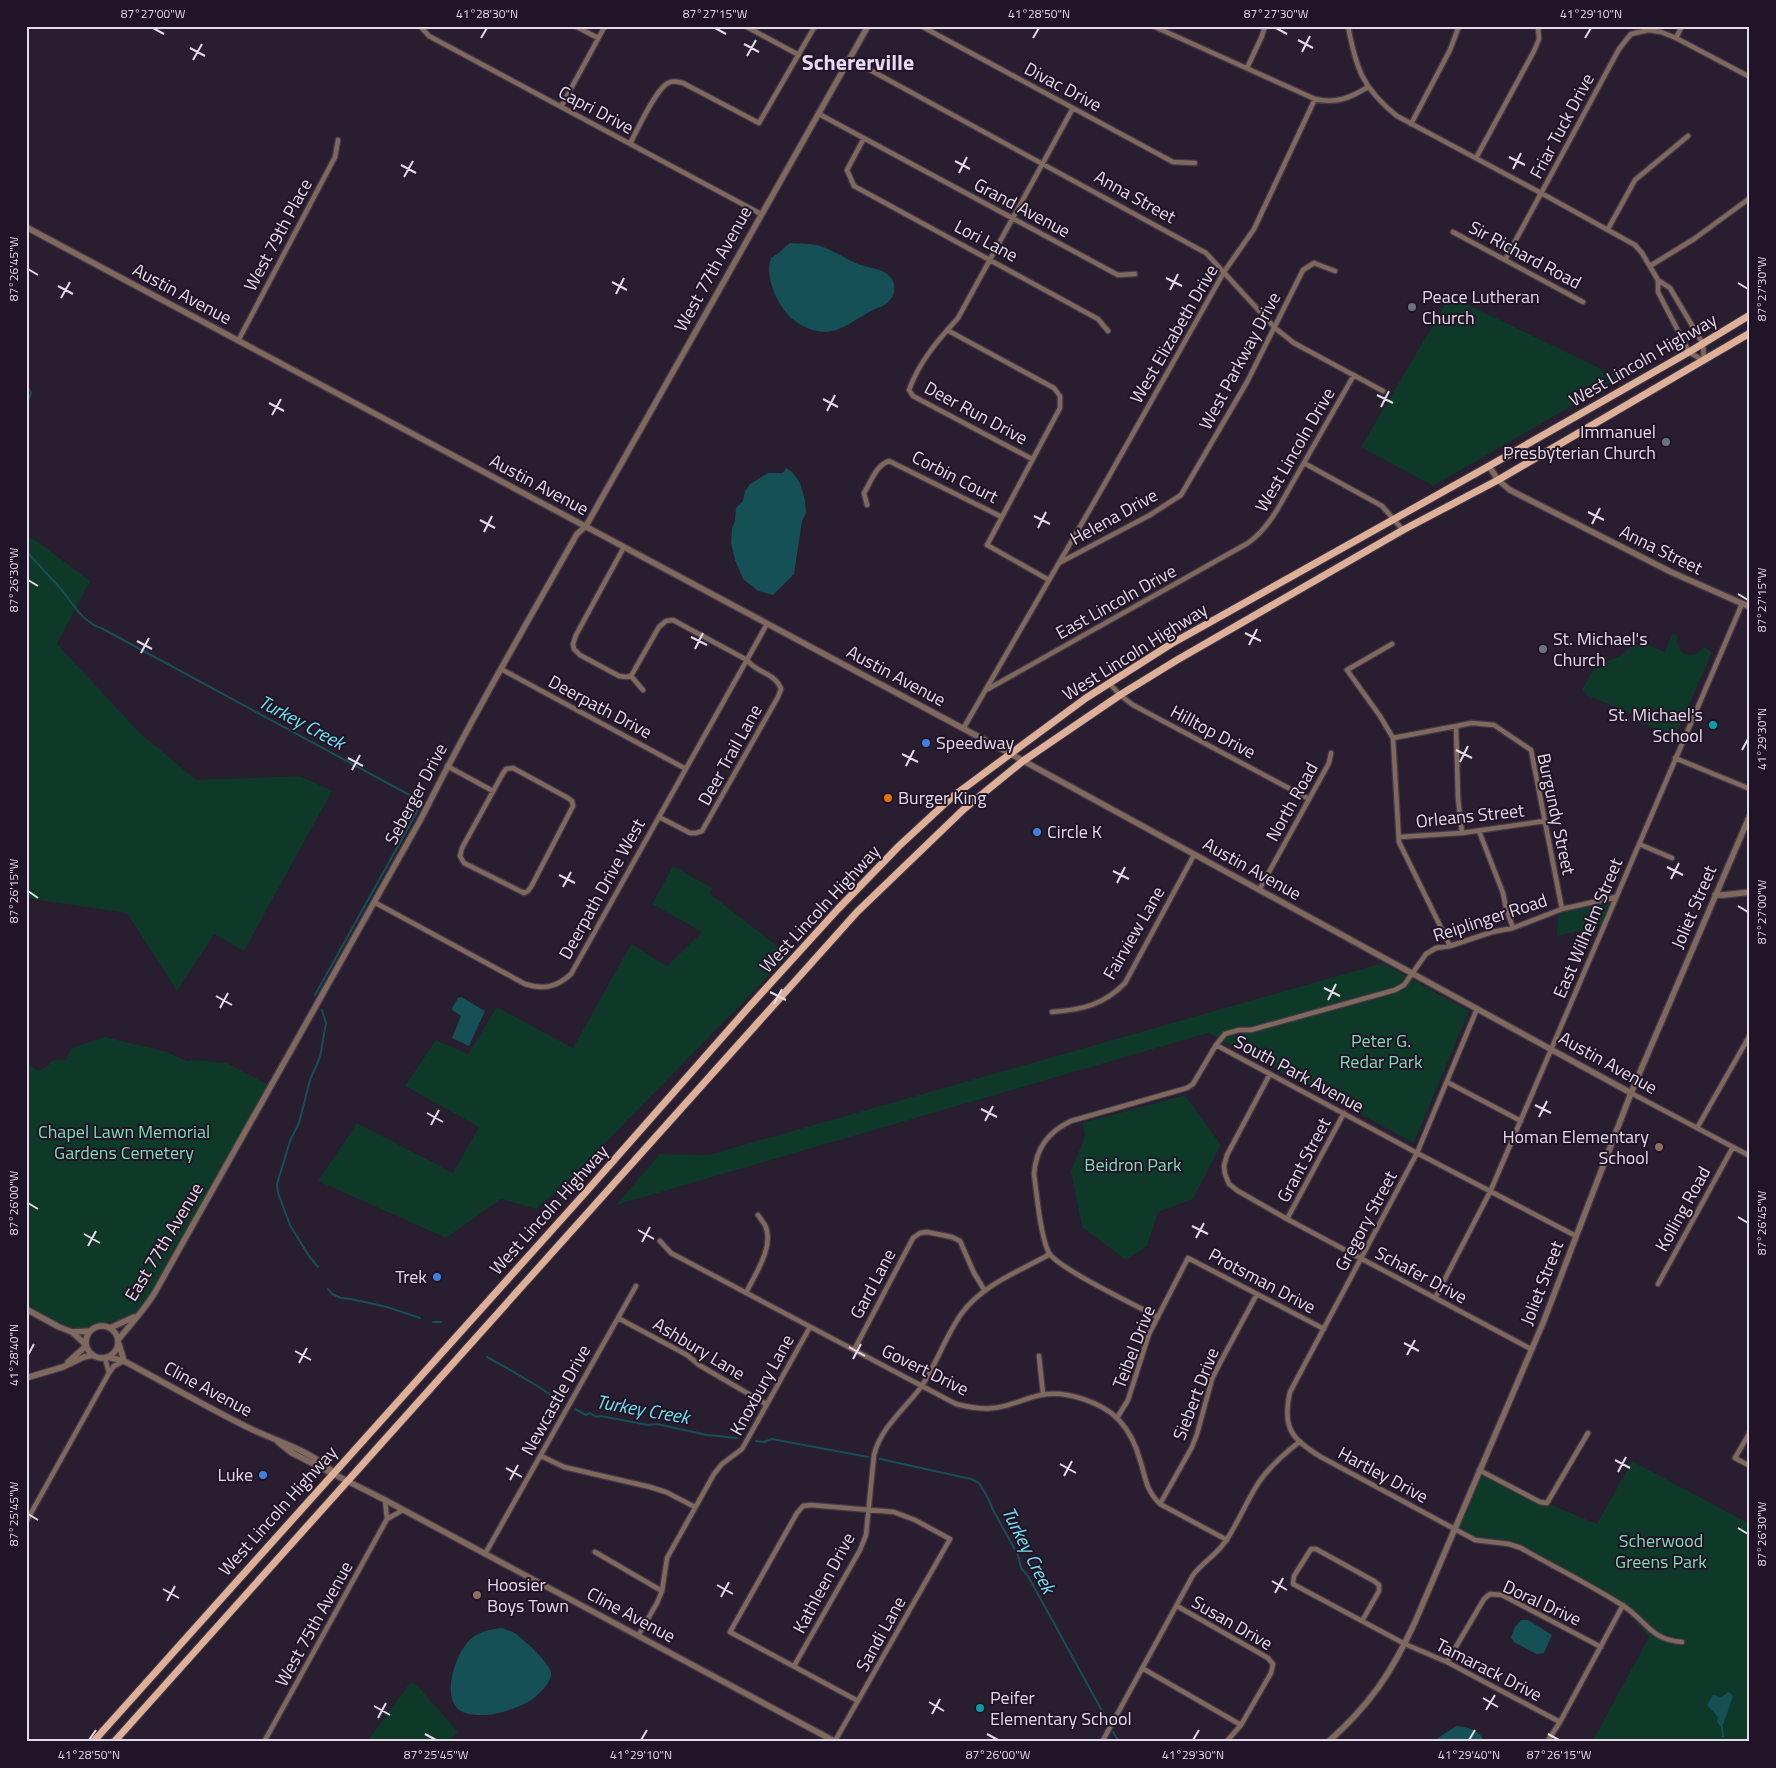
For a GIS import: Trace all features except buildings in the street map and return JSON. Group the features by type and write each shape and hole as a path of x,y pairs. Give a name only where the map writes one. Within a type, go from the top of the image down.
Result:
{"main road":[{"name":"West Lincoln Highway","path":"93,1742 838,909 899,846 952,796 1009,753 1109,683 1171,644 1394,520 1703,344 1750,315"},
{"name":"West Lincoln Highway","path":"114,1742 857,912 964,809 1023,761 1120,695 1177,660 1403,530 1498,480 1750,333"}],"street":[{"name":"Capri Drive","path":"420,26 429,36 762,214"},
{"path":"575,26 598,38"},
{"path":"561,107 605,26"},
{"path":"745,26 798,56"},
{"path":"630,144 658,92 667,83 672,81 684,83 760,123 815,26"},
{"name":"West 77th Avenue","path":"586,526 868,26"},
{"name":"Divac Drive","path":"920,26 1174,162 1195,163"},
{"path":"1153,26 1315,99 1338,101 1352,97 1368,87"},
{"path":"1248,68 1265,26"},
{"path":"1348,26 1360,73 1381,103 1397,116 1635,245 1658,280 1670,288 1703,344 1704,361"},
{"path":"1410,124 1450,50 1458,26"},
{"path":"1476,158 1534,51 1539,39 1538,26"},
{"path":"1682,26 1676,38 1750,77"},
{"name":"Friar Tuck Drive","path":"1505,260 1619,48 1631,34 1649,30 1662,32 1676,38"},
{"name":"Anna Street","path":"850,60 1206,253 1275,328 1294,344 1383,391"},
{"name":"West Elizabeth Drive","path":"963,729 1224,272 1254,229 1315,99"},
{"path":"1048,580 987,545 1060,408 1060,396 1054,388 947,330 958,318 1073,108"},
{"name":"Grand Avenue","path":"819,114 1118,275 1135,274"},
{"path":"1608,229 1635,180 1688,136"},
{"name":"Lori Lane","path":"864,138 847,170 849,179 854,186 1098,318 1108,330"},
{"name":"West 79th Place","path":"238,341 334,157 338,140"},
{"path":"1650,266 1694,239 1750,198"},
{"name":"Austin Avenue","path":"26,227 1009,753 1631,1093 1750,1156"},
{"name":"Sir Richard Road","path":"1454,232 1583,302"},
{"name":"West Parkway Drive","path":"1181,495 1247,382 1303,270 1314,263 1335,271"},
{"path":"1658,280 1658,292 1689,352 1704,361"},
{"name":"Deer Run Drive","path":"947,330 933,345 909,390 913,396 1032,459"},
{"name":"West Lincoln Drive","path":"1258,536 1268,525 1354,375"},
{"name":"Corbin Court","path":"867,505 864,493 878,468 889,461 1002,517"},
{"path":"1304,463 1382,506 1403,530"},
{"name":"Anna Street","path":"1489,466 1498,480 1510,490 1645,559 1750,607"},
{"name":"Helena Drive","path":"1059,562 1150,515 1181,495"},
{"name":"Seberger Drive","path":"276,1077 422,817 447,766 501,669 577,534 586,526"},
{"name":"East Lincoln Drive","path":"987,690 1258,536"},
{"path":"624,547 573,644 574,649 580,655 626,678 631,676 659,627 666,621 673,620 747,660"},
{"name":"East Wilhelm Street","path":"1435,1298 1490,1192 1522,1121 1551,1049 1742,604"},
{"name":"Deerpath Drive West","path":"374,902 525,984 545,988 562,982 571,974 767,624"},
{"path":"1392,644 1347,670 1380,716 1393,738 1399,842 1450,946"},
{"name":"Deer Trail Lane","path":"659,817 690,833 702,830 764,722 778,697 779,684 773,677 750,665 747,660"},
{"name":"Deerpath Drive","path":"501,669 686,769"},
{"path":"631,676 643,690"},
{"name":"Hilltop Drive","path":"1109,683 1133,705 1309,799"},
{"name":"Burgundy Street","path":"1393,738 1472,723 1494,725 1531,750 1562,909"},
{"path":"1456,726 1458,798 1462,833"},
{"name":"North Road","path":"1259,890 1329,763 1331,753"},
{"path":"1676,758 1750,789"},
{"path":"447,766 493,791"},
{"path":"513,768 572,801 573,806 531,887 524,893 464,863 460,856 462,848 493,791 506,769 513,768"},
{"name":"Joliet Street","path":"1328,1742 1347,1725 1369,1700 1389,1672 1405,1644 1532,1349 1631,1093 1750,815"},
{"name":"Orleans Street","path":"1399,837 1462,833 1545,821"},
{"path":"1479,831 1503,893 1513,928"},
{"path":"1639,844 1672,858"},
{"name":"Fairview Lane","path":"1052,1012 1069,1011 1104,1001 1116,992 1124,983 1194,855"},
{"path":"1715,895 1750,892"},
{"name":"Reiplinger Road","path":"1216,1045 1225,1034 1231,1031 1251,1030 1395,990 1404,986 1426,954 1436,948 1450,946 1492,932 1513,928 1562,909 1616,897"},
{"name":"Gregory Street","path":"1299,1442 1292,1433 1288,1422 1286,1408 1290,1392 1417,1154 1477,1009"},
{"path":"1697,1128 1750,1035"},
{"name":"South Park Avenue","path":"1050,1254 1045,1243 1034,1174 1035,1164 1049,1135 1058,1127 1071,1121 1187,1088 1193,1084 1216,1045 1417,1154 1576,1236"},
{"name":"Schafer Drive","path":"1270,1074 1227,1156 1224,1166 1229,1184 1287,1219 1532,1349"},
{"name":"East 77th Avenue","path":"118,1342 154,1294 276,1077"},
{"path":"1447,1082 1522,1121"},
{"name":"Grant Street","path":"1287,1219 1344,1113"},
{"name":"Kolling Road","path":"1658,1284 1733,1147"},
{"path":"746,1292 765,1253 768,1237 765,1225 758,1215"},
{"name":"Gard Lane","path":"854,1350 913,1238 920,1233 933,1233 952,1237 960,1241 974,1273 985,1291"},
{"name":"Govert Drive","path":"660,1241 671,1253 956,1404 972,1408 994,1408 1043,1394 1081,1398 1102,1407 1117,1418 1128,1430 1151,1495 1160,1504 1227,1540"},
{"path":"1050,1254 1072,1271 1158,1317"},
{"name":"Kathleen Drive","path":"794,1666 860,1550 866,1535 874,1456 877,1444 886,1428 922,1386 962,1313 971,1302 985,1291 1050,1254"},
{"name":"Teibel Drive","path":"1117,1418 1128,1400 1142,1353 1188,1258"},
{"name":"Protsman Drive","path":"1188,1258 1324,1329"},
{"name":"Newcastle Drive","path":"485,1554 636,1286"},
{"name":"Siebert Drive","path":"1160,1504 1192,1447 1212,1379 1220,1361 1257,1294"},
{"path":"26,1309 72,1332 86,1345 93,1355 99,1358 106,1358 114,1353 118,1342"},
{"name":"East 77th Avenue","path":"110,1328 136,1316"},
{"name":"Ashbury Lane","path":"618,1318 687,1355 699,1365 766,1404"},
{"path":"26,1522 109,1373 114,1366 124,1361 116,1333 110,1328 100,1326 90,1331 72,1332"},
{"name":"Knoxbury Lane","path":"638,1636 657,1603 662,1590 667,1558 695,1507 722,1464 742,1450 810,1327"},
{"path":"63,1367 86,1345 87,1336 90,1331"},
{"path":"26,1378 63,1367 93,1355"},
{"path":"1039,1356 1043,1394"},
{"path":"106,1358 109,1373"},
{"name":"Cline Avenue","path":"106,1358 124,1361 278,1442 295,1448 323,1463 333,1473 835,1742"},
{"path":"1750,1432 1735,1458 1750,1466"},
{"path":"1479,1470 1540,1502 1547,1503 1588,1433"},
{"path":"1102,1742 1193,1575 1227,1540 1258,1483 1271,1466 1299,1442"},
{"name":"Hartley Drive","path":"1299,1442 1321,1457 1475,1540 1508,1544 1521,1548 1623,1605 1656,1635 1673,1642 1682,1642"},
{"path":"540,1456 564,1468 666,1492 695,1507"},
{"path":"385,1500 387,1519 403,1510"},
{"path":"858,1701 730,1632 797,1513 803,1506 870,1509"},
{"name":"Sandi Lane","path":"835,1742 950,1539 894,1512 870,1509"},
{"name":"West 75th Avenue","path":"264,1742 387,1519"},
{"name":"Tamarack Drive","path":"1362,1620 1379,1591 1379,1585 1316,1549 1312,1549 1294,1576 1293,1584 1405,1644 1447,1662 1560,1722"},
{"path":"595,1552 662,1590"},
{"name":"Doral Drive","path":"1447,1662 1484,1599 1490,1594 1502,1595 1601,1647"},
{"path":"1547,1742 1560,1722 1623,1605"},
{"name":"Susan Drive","path":"1177,1606 1268,1658 1273,1664 1271,1672 1241,1725"},
{"path":"1142,1668 1241,1725 1226,1742"}],"green space":[{"path":"1450,296 1620,378 1433,486 1361,447"},
{"path":"26,539 34,539 90,581 57,644 139,732 196,780 300,776 332,791 244,951 214,934 177,991 127,913 26,898"},
{"path":"1672,634 1677,636 1679,647 1685,654 1694,654 1704,647 1712,652 1675,737 1641,723 1642,718 1586,695 1587,693 1582,690 1596,664 1621,655 1640,641 1665,652"},
{"path":"673,866 712,888 710,894 789,955 572,1177 536,1209 501,1199 446,1238 318,1181 357,1123 453,1173 479,1127 405,1086 436,1040 468,1054 497,1007 573,1048 631,944 667,966 702,932 652,904"},
{"path":"1616,897 1604,925 1557,936 1559,910 1584,902"},
{"name":"Peter G. Redar Park","path":"1383,963 1469,1011 1414,1143 1208,1033 616,1205 660,1154 708,1155"},
{"name":"Chapel Lawn Memorial Gardens Cemetery","path":"105,1037 167,1052 187,1061 226,1063 269,1085 145,1304 131,1315 121,1319 88,1328 80,1328 48,1319 26,1306 26,1060 36,1070 41,1069 48,1066 53,1060 66,1060 72,1048"},
{"name":"Beidron Park","path":"1185,1095 1221,1145 1193,1199 1158,1212 1147,1246 1126,1260 1082,1227 1071,1171 1085,1136 1082,1123"},
{"name":"Scherwood Greens Park","path":"1632,1461 1750,1524 1750,1742 1592,1742 1649,1637 1623,1605 1521,1548 1475,1540 1454,1529 1479,1470 1540,1502 1547,1503 1597,1524"},
{"path":"410,1683 416,1684 458,1732 447,1742 376,1742 369,1739"}],"shaded area":[{"path":"790,243 820,246 858,264 885,272 893,281 894,293 886,304 840,329 824,332 805,327 788,315 780,304 769,270 771,258"},
{"path":"786,468 792,472 800,483 805,500 806,513 802,521 794,574 773,595 758,591 743,579 735,560 731,543 732,528 735,521 736,508 743,501 745,491 750,484 768,473 783,473"},
{"path":"461,997 485,1011 469,1046 452,1038 461,1016 452,1008 458,998"},
{"path":"1521,1620 1528,1620 1552,1635 1544,1653 1536,1654 1514,1642 1511,1637 1515,1627"},
{"path":"502,1628 516,1634 542,1658 550,1669 550,1680 534,1698 518,1707 487,1715 465,1713 458,1709 453,1702 451,1693 453,1672 457,1661 467,1643 473,1637 480,1633"},
{"path":"1729,1692 1733,1696 1723,1725 1724,1737 1722,1737 1721,1727 1717,1722 1718,1717 1707,1705 1713,1695 1721,1697"},
{"path":"1456,1726 1469,1728 1477,1732 1484,1742 1432,1742"}],"waterway":[{"name":"Turkey Creek","path":"26,384 31,393 26,407"},
{"name":"Turkey Creek","path":"26,551 89,622 415,798 418,803 417,812 315,995"},
{"name":"Turkey Creek","path":"318,1267 290,1225 278,1193 277,1184 290,1141 299,1123 310,1080 320,1057 326,1023 322,1010"},
{"name":"Turkey Creek","path":"328,1289 332,1294 341,1298 387,1307 420,1318"},
{"name":"Turkey Creek","path":"433,1322 441,1322"},
{"name":"Turkey Creek","path":"487,1357 562,1402"},
{"name":"Turkey Creek","path":"575,1409 586,1415 590,1413 596,1417 601,1416 648,1425 657,1424 707,1435 737,1438"},
{"name":"Turkey Creek","path":"756,1441 764,1442 772,1439 868,1457"},
{"name":"Turkey Creek","path":"880,1459 971,1479 979,1483 1018,1555 1021,1568 1028,1576 1106,1718"},
{"name":"Turkey Creek","path":"1113,1732 1119,1742"}],"place":[{"name":"Peace Lutheran Church","path":"1412,307"},
{"name":"Immanuel Presbyterian Church","path":"1666,442"},
{"name":"St. Michael's Church","path":"1543,649"},
{"name":"St. Michael's School","path":"1713,725"},
{"name":"Speedway","path":"926,743"},
{"name":"Burger King","path":"888,798"},
{"name":"Circle K","path":"1037,832"},
{"name":"Homan Elementary School","path":"1659,1147"},
{"name":"Trek","path":"437,1277"},
{"name":"Luke","path":"263,1475"},
{"name":"Hoosier Boys Town","path":"477,1595"},
{"name":"Peifer Elementary School","path":"980,1708"}],"district":[{"name":"Schererville","path":"858,62"}]}
